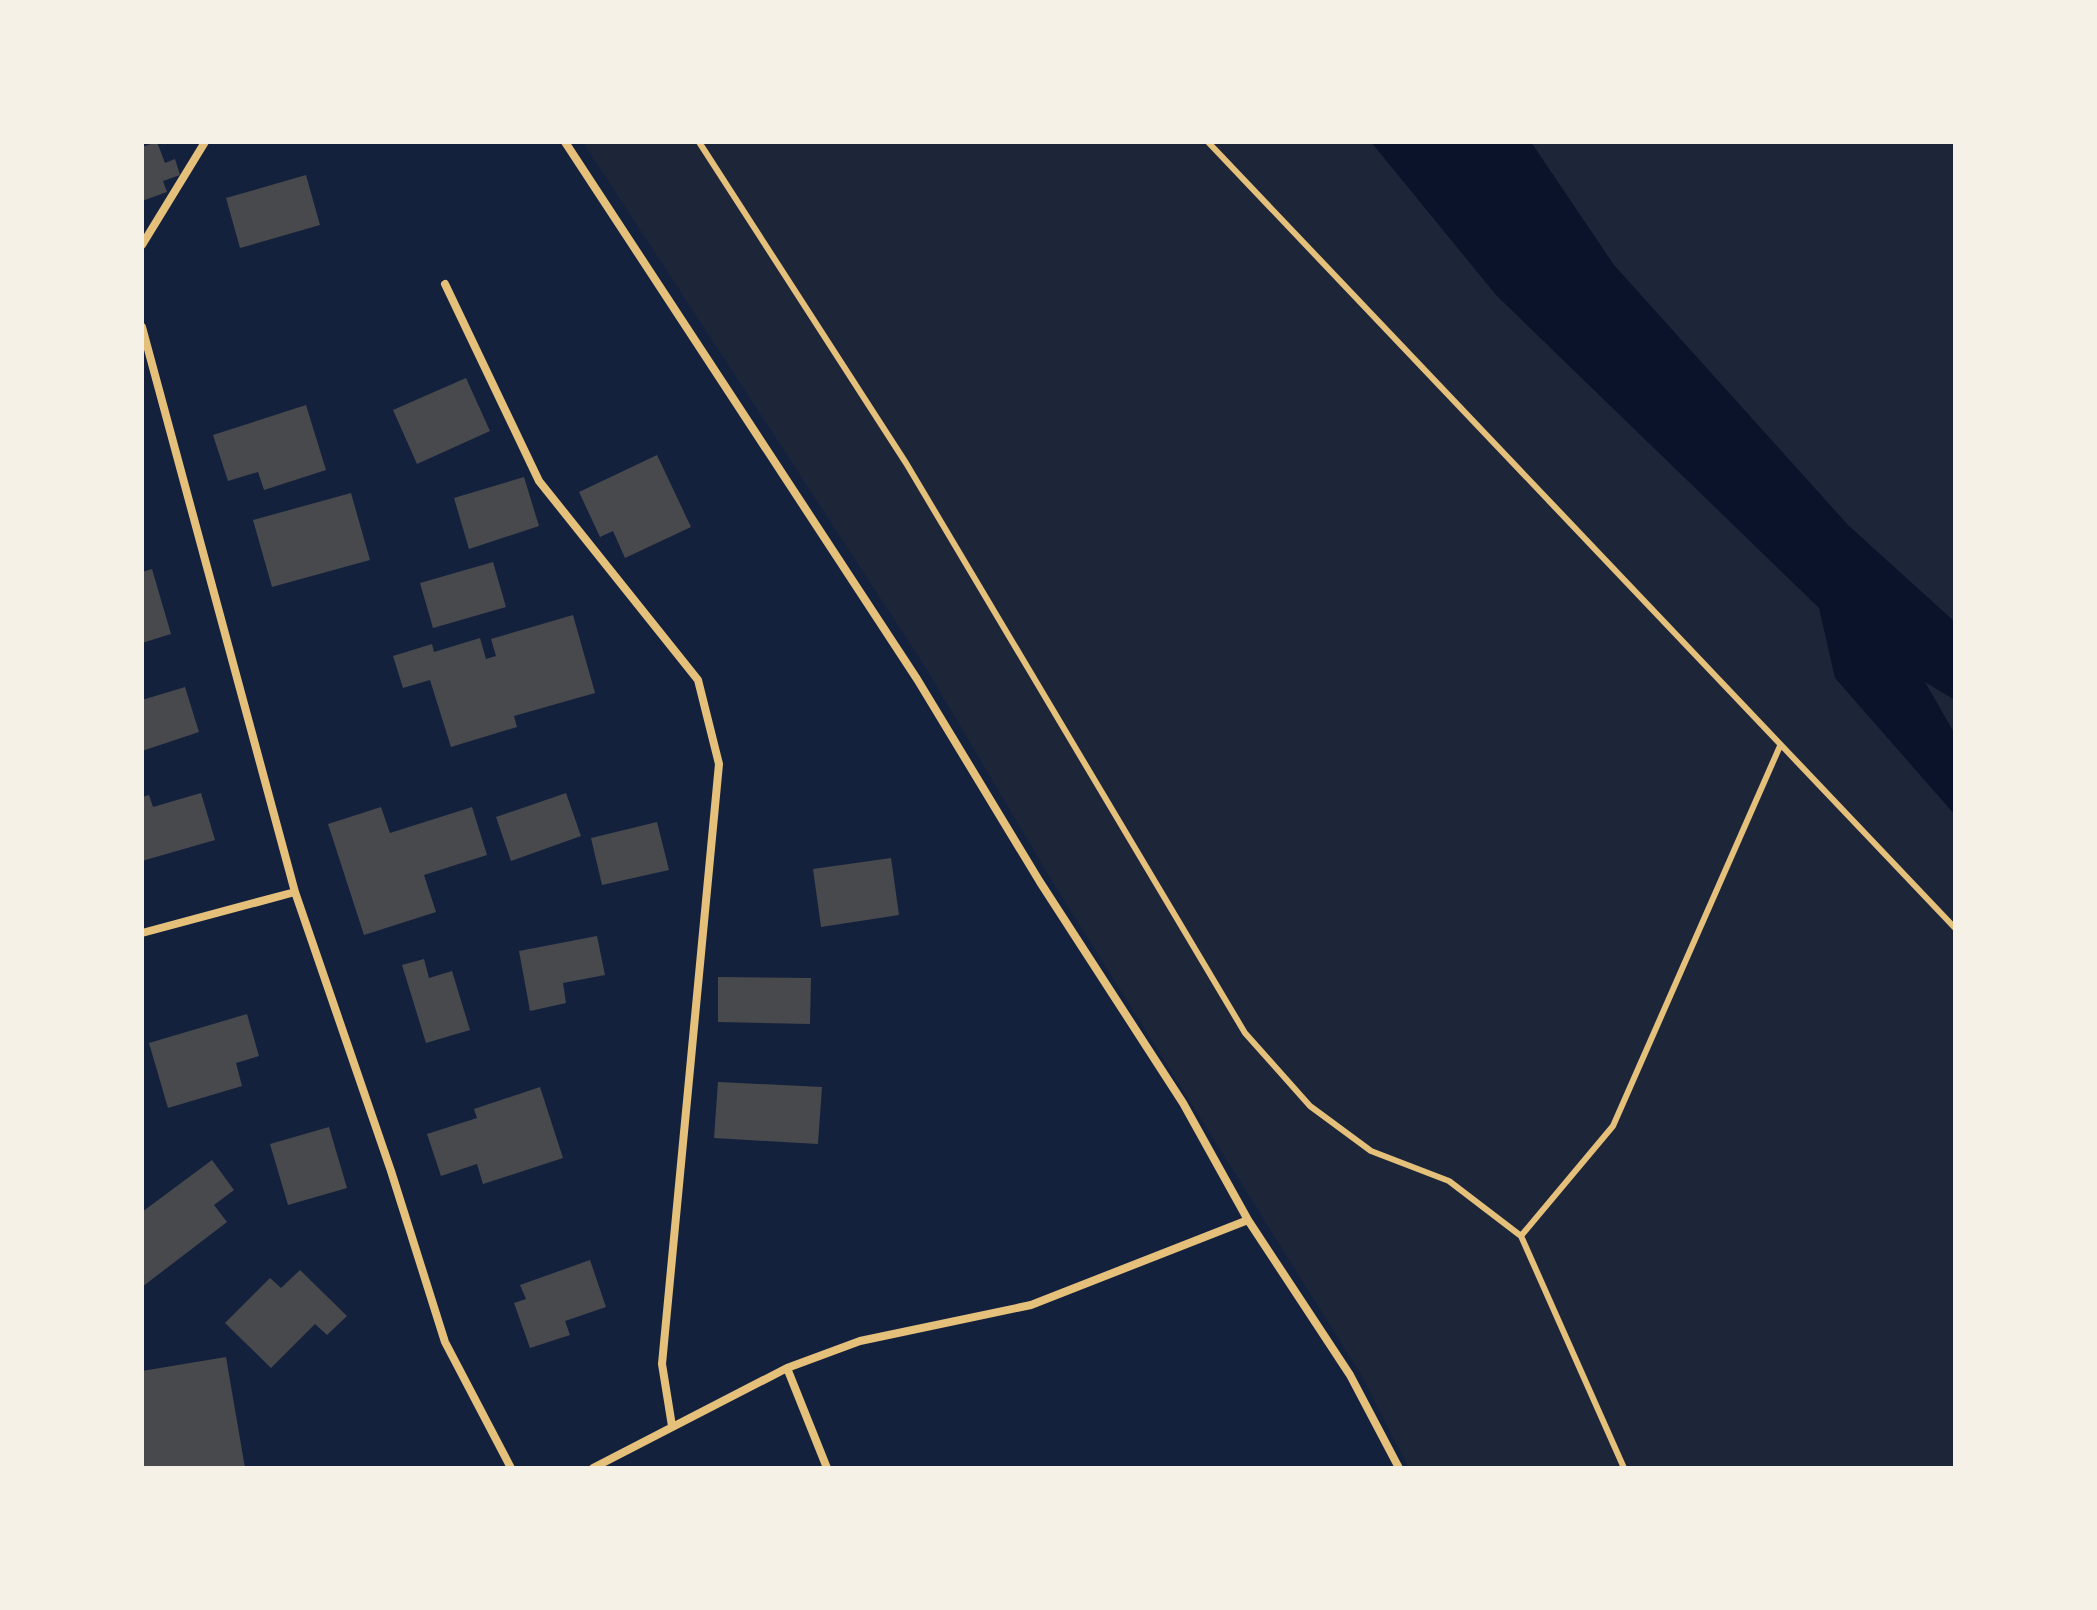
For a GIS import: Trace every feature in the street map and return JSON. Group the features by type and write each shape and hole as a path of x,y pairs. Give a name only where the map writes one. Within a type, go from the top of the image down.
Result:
{"street":[{"path":"142,245 205,142"},
{"path":"565,142 917,679 1040,882 1183,1103 1248,1220 1350,1375 1399,1468"},
{"path":"445,284 539,481 698,680 719,764 662,1364 672,1426"},
{"path":"142,327 295,892 391,1171 445,1342 511,1468"},
{"path":"142,933 295,892"},
{"path":"593,1468 787,1368 860,1341 1031,1305 1248,1220"},
{"path":"787,1368 827,1468"}],"lane":[{"path":"699,142 906,463 1245,1033 1310,1106 1334,1124 1371,1151 1449,1181 1521,1236 1624,1468"},
{"path":"1208,142 1955,928"},
{"path":"1521,1236 1613,1126 1780,746"}],"shaded area":[{"path":"583,142 1955,142 1955,1468 1409,1468 1360,1373 1049,876 926,668"},
{"path":"1371,142 1531,142 1614,265 1848,525 1955,622 1955,700 1925,682 1955,734 1955,815 1835,678 1819,608 1496,295"}],"building":[{"path":"157,142 165,163 175,159 180,175 163,181 167,192 142,201 142,147"},
{"path":"306,175 320,225 240,248 226,198"},
{"path":"466,378 490,431 417,464 393,410"},
{"path":"306,405 326,470 264,490 258,472 228,481 213,435"},
{"path":"657,455 691,527 625,558 613,531 600,537 579,492"},
{"path":"524,477 539,526 469,549 454,498"},
{"path":"351,493 370,560 272,587 253,520"},
{"path":"493,562 506,607 433,628 420,583"},
{"path":"152,569 171,634 142,643 142,572"},
{"path":"573,615 595,693 514,716 517,727 451,747 430,680 403,688 393,656 432,644 434,652 480,638 486,659 496,656 491,639"},
{"path":"185,687 199,732 142,751 142,700"},
{"path":"201,793 215,840 142,861 142,797 149,795 153,807"},
{"path":"566,793 581,836 511,861 496,817"},
{"path":"381,807 390,833 472,807 487,855 424,875 436,912 364,935 328,824"},
{"path":"657,822 669,870 602,885 591,838"},
{"path":"891,858 899,915 821,927 813,869"},
{"path":"597,936 605,975 563,983 566,1003 530,1011 519,951"},
{"path":"424,959 429,978 452,971 470,1030 426,1043 402,965"},
{"path":"718,977 811,978 810,1024 718,1022"},
{"path":"247,1014 259,1056 236,1063 242,1086 168,1108 149,1043"},
{"path":"718,1082 822,1087 818,1144 714,1138"},
{"path":"540,1087 563,1158 483,1184 477,1164 441,1176 427,1134 477,1118 474,1109"},
{"path":"329,1127 347,1188 288,1205 270,1144"},
{"path":"212,1160 234,1190 214,1205 227,1222 142,1287 142,1212"},
{"path":"590,1260 606,1307 565,1321 570,1335 530,1348 514,1303 526,1299 520,1285"},
{"path":"300,1270 347,1316 327,1335 315,1324 271,1368 225,1323 270,1278 281,1288"},
{"path":"226,1357 245,1468 142,1468 142,1371"}]}
